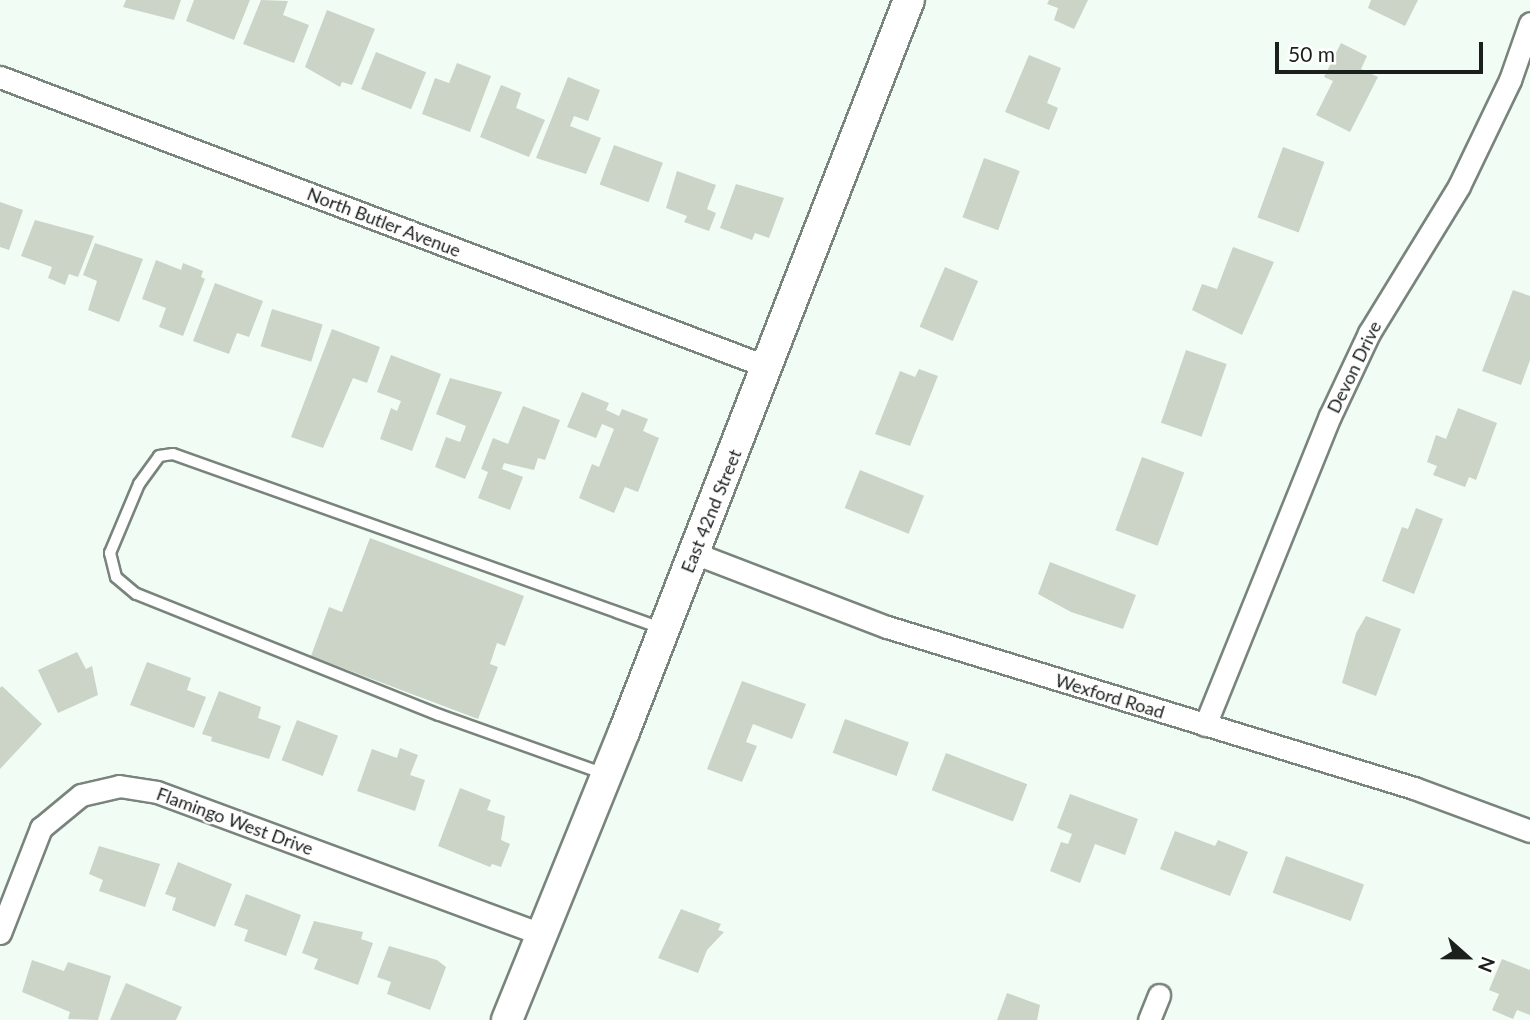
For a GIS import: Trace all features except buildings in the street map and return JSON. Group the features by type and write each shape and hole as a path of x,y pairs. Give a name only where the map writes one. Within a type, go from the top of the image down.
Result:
{"street":[{"name":"East 42nd Street","path":"507,1020 768,367 909,0"},
{"name":"Devon Drive","path":"1205,725 1330,416 1369,333 1459,186 1510,80 1530,23"},
{"name":"North Butler Avenue","path":"0,77 768,367"},
{"name":"Wexford Road","path":"694,553 887,627 1414,788 1530,831"},
{"name":"Flamingo West Drive","path":"0,933 41,828 81,795 119,786 157,792 541,934"},
{"path":"1149,1020 1159,995"}],"lane":[{"path":"607,775 426,710 136,594 116,578 110,553 139,484 159,456 173,454 664,629"}]}
